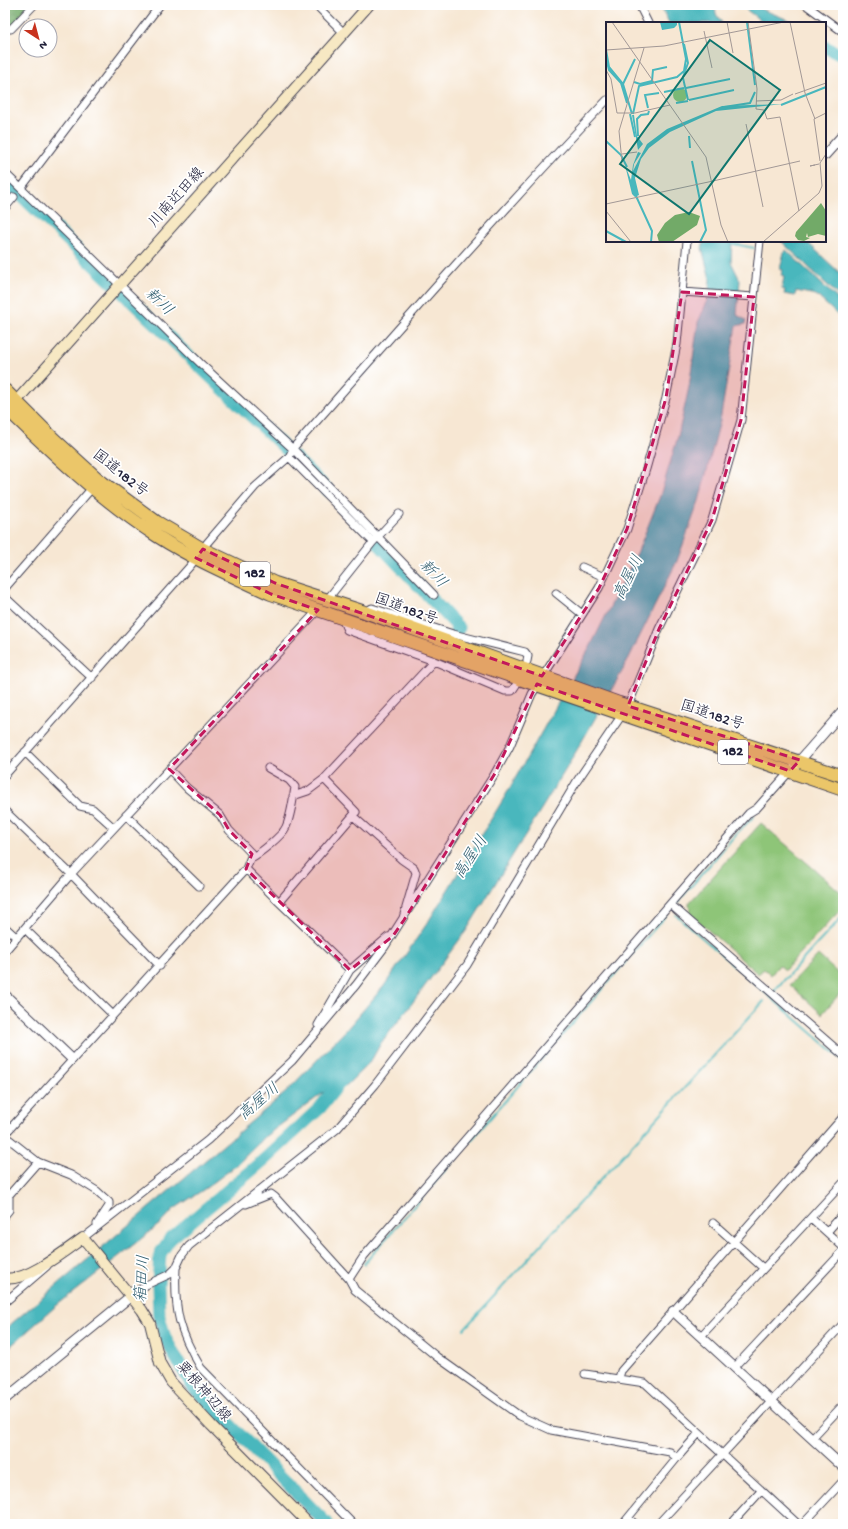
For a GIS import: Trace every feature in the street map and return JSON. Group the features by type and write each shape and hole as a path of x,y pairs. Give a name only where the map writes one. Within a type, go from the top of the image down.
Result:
{"highway":[{"name":"国道182号","path":"5,390 54,439 98,479 199,554"},
{"name":"国道182号","path":"6,410 92,488 157,536 275,583 322,605 342,618 544,681"},
{"name":"国道182号","path":"322,605 365,612 544,681 621,708 790,772 843,790"},
{"name":"国道182号","path":"621,708 800,760 843,776"}],"main road":[{"name":"川南近田線","path":"6,410 16,401 117,289 369,5"},
{"path":"5,1278 10,1279 21,1277 84,1239"},
{"name":"粟根神辺線","path":"84,1239 142,1310 150,1323 160,1363 171,1382 211,1425 309,1524"}],"street":[{"path":"5,29 11,29 34,5"},
{"path":"20,188 160,5"},
{"path":"316,5 344,33"},
{"path":"639,5 648,22"},
{"path":"806,5 819,16 843,32"},
{"path":"813,5 819,16"},
{"path":"5,775 92,678 255,487 289,457 294,450 294,447 475,242 606,101"},
{"path":"826,154 843,135"},
{"path":"5,173 117,289 294,450 376,539"},
{"path":"5,208 14,197"},
{"path":"92,1230 208,1140 272,1081 316,1032 356,985 393,936 494,775 544,681 604,577 627,529 666,398 686,292 687,242"},
{"path":"5,1398 129,1294 170,1274 176,1268 182,1255 189,1246 243,1205 337,1129 376,1085 467,965 621,708 712,520 741,420 751,296 760,242"},
{"path":"686,292 751,296"},
{"path":"289,457 434,596"},
{"path":"5,588 92,488"},
{"path":"5,951 71,874 322,605 376,539 399,514"},
{"path":"582,567 604,577"},
{"path":"556,593 582,614"},
{"path":"5,598 92,678"},
{"path":"365,612 372,608 454,634 525,652 528,656 527,661"},
{"path":"342,618 347,630 434,661 505,691 512,691 516,685"},
{"path":"293,796 308,791 324,779 434,661"},
{"path":"349,1279 364,1256 670,904 750,813 757,808 790,772 843,711"},
{"path":"25,752 80,806 93,810 114,828"},
{"path":"251,858 258,854 285,828 295,787 289,780 268,768"},
{"path":"84,1239 109,1206 109,1202 97,1191 71,1175 38,1162 5,1135 72,1059 160,966 246,870 252,854 229,830 220,815 187,788 169,769"},
{"path":"279,902 356,812 324,779"},
{"path":"5,811 71,874 160,966"},
{"path":"126,815 199,886"},
{"path":"353,816 401,859 414,868 416,873 402,917 404,920"},
{"path":"246,870 350,970"},
{"path":"670,904 843,1055"},
{"path":"5,927 17,938"},
{"path":"25,929 113,1015"},
{"path":"316,1032 316,1029 350,970 389,937 393,936"},
{"path":"5,995 72,1059"},
{"path":"619,1378 621,1371 843,1117"},
{"path":"5,1215 9,1210 9,1195 38,1162"},
{"path":"701,1336 843,1182"},
{"path":"243,1205 271,1194 276,1197 349,1279 355,1290 437,1357 520,1416 552,1430 670,1452 676,1458"},
{"path":"827,1232 843,1214"},
{"path":"811,1218 843,1247"},
{"path":"714,1223 763,1268"},
{"path":"735,1367 843,1251"},
{"path":"5,1302 42,1272 52,1259"},
{"path":"176,1268 175,1297 178,1320 189,1347 201,1368 353,1524"},
{"path":"673,1311 843,1467"},
{"path":"658,1524 843,1324"},
{"path":"585,1374 645,1383 798,1524"},
{"path":"812,1438 843,1405"},
{"path":"623,1524 676,1458 699,1433"},
{"path":"803,1524 843,1481"},
{"path":"731,1524 761,1491"},
{"path":"628,1518 635,1524"}],"highlighted area":[{"path":"682,292 754,297 741,420 712,520 659,629 628,706 800,760 790,771 537,684 494,775 404,920 393,936 350,970 246,869 252,854 229,830 220,815 169,769 318,610 271,594 196,558 203,549 275,583 542,676 599,588 627,529 666,398"}],"green space":[{"path":"5,5 33,5 21,18 18,18 18,21 15,24 5,26"},
{"path":"761,823 843,894 843,907 785,970 779,965 771,975 764,969 758,974 690,914 689,903"},
{"path":"818,955 843,978 843,990 822,1014 790,985"}],"water":[{"path":"660,5 715,5 716,14 721,22 668,22"},
{"path":"740,5 757,5 759,8 794,22 763,22"},
{"name":"高屋川","path":"704,242 732,242 731,262 740,280 737,315 746,320 745,324 736,326 720,421 699,501 677,561 624,668 566,769 466,931 381,1043 371,1061 347,1085 331,1087 263,1138 237,1165 174,1209 161,1223 56,1306 5,1351 5,1329 285,1093 346,1030 384,986 428,922 504,798 590,647 638,551 660,496 678,436 689,387 698,322 708,299 710,279 702,248"},
{"path":"782,242 807,242 843,276 843,300"},
{"path":"786,250 843,304 843,320 816,295 796,291 795,296 784,294 785,290 782,289 784,276 781,275 783,270 780,269 784,252"}],"waterway":[{"path":"826,48 843,56"},
{"name":"新川","path":"5,180 288,451"},
{"path":"729,243 754,248"},
{"name":"新川","path":"293,456 328,490"},
{"name":"新川","path":"378,543 459,628 456,631"},
{"path":"675,905 737,833 754,816"},
{"path":"364,1264 667,914"},
{"path":"676,915 843,1060"},
{"path":"774,991 843,916"},
{"path":"464,1329 764,1001"},
{"name":"箱田川","path":"327,1524 193,1387 165,1338 159,1316 158,1286 160,1254 170,1239 266,1158 320,1108 347,1073"}]}
